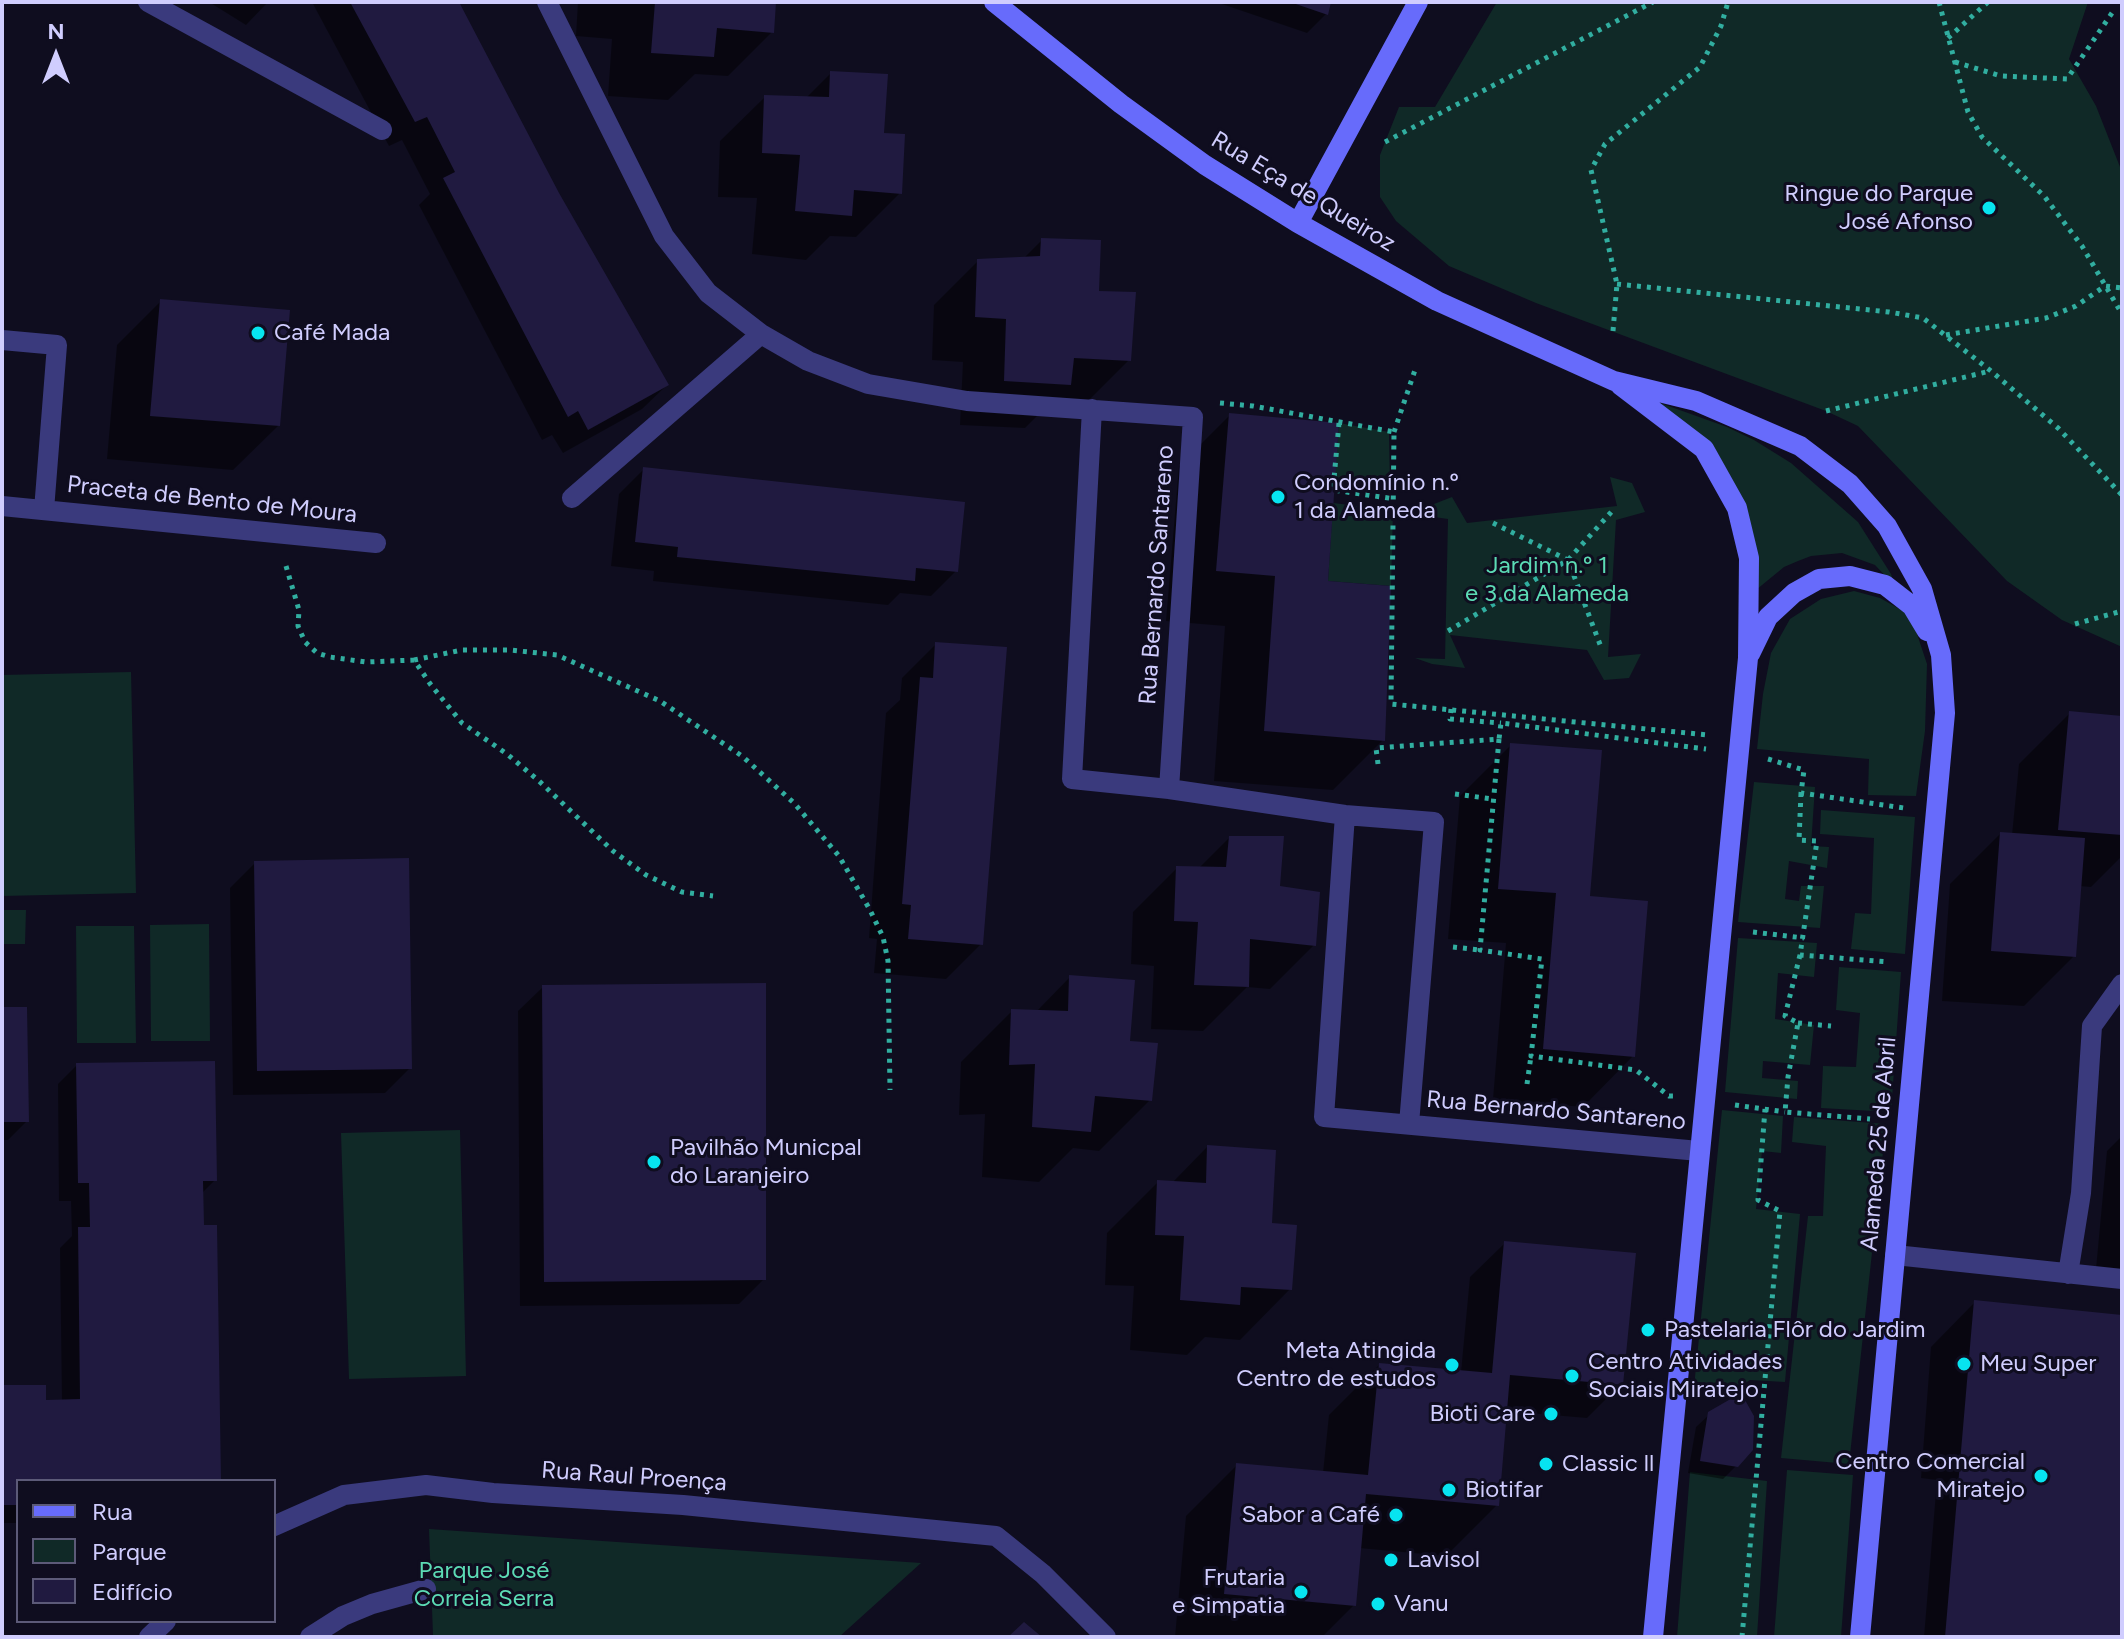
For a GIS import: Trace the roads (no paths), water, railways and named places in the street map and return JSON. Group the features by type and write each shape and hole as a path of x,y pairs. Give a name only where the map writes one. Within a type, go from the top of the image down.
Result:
{"main road":[{"name":"Rua Eça de Queiroz","path":"994,2 1121,104 1205,165 1298,223 1437,301 1614,381"},
{"path":"1298,223 1418,2"},
{"name":"Alameda 25 de Abril","path":"1614,381 1696,401 1800,446 1850,484 1887,526 1922,589 1941,655 1945,713 1860,1637"},
{"name":"Alameda 25 de Abril","path":"1614,381 1704,449 1737,508 1749,558 1748,658 1653,1637"},
{"name":"Alameda 25 de Abril","path":"1748,658 1768,617 1794,593 1819,579 1850,576 1885,585 1912,606 1941,655"}],"street":[{"path":"148,2 382,130"},
{"name":"Rua Bernardo Santareno","path":"547,2 664,236 708,293 761,334 808,361 868,384 967,401 1193,417 1169,789"},
{"path":"572,498 761,334"},
{"name":"Praceta de Bento de Moura","path":"2,340 57,345 44,510"},
{"name":"Rua Bernardo Santareno","path":"1092,409 1072,779 1169,789 1345,815 1434,822 1409,1124"},
{"name":"Praceta de Bento de Moura","path":"2,506 376,543"},
{"name":"Rua Bernardo Santareno","path":"1345,815 1324,1117 1699,1151"},
{"path":"2068,1274 2081,1193 2092,1026 2122,984"},
{"path":"1895,1255 2122,1279"},
{"name":"Rua Raul Proença","path":"276,1525 344,1495 426,1485 493,1493 683,1505 996,1536 1043,1574 1106,1637"},
{"path":"310,1637 343,1616 372,1604 426,1589"},
{"path":"149,1637 164,1623"}],"place":[{"name":"Ringue do Parque José Afonso","path":"1989,208"},
{"name":"Café Mada","path":"258,333"},
{"name":"Condomínio n.º 1 da Alameda","path":"1278,497"},
{"name":"Pavilhão Municpal do Laranjeiro","path":"654,1162"},
{"name":"Pastelaria Flôr do Jardim","path":"1648,1330"},
{"name":"Meu Super","path":"1964,1364"},
{"name":"Meta Atingida Centro de estudos","path":"1452,1365"},
{"name":"Centro Atividades Sociais Miratejo","path":"1572,1376"},
{"name":"Bioti Care","path":"1551,1414"},
{"name":"Classic ll","path":"1546,1464"},
{"name":"Centro Comercial Miratejo","path":"2041,1476"},
{"name":"Biotifar","path":"1449,1490"},
{"name":"Sabor a Café","path":"1396,1515"},
{"name":"Lavisol","path":"1391,1560"},
{"name":"Frutaria e Simpatia","path":"1301,1592"},
{"name":"Vanu","path":"1378,1604"}],"park label":[{"name":"Jardim n.º 1 e 3 da Alameda","path":"1547,580"},
{"name":"Parque José Correia Serra","path":"484,1585"}]}
